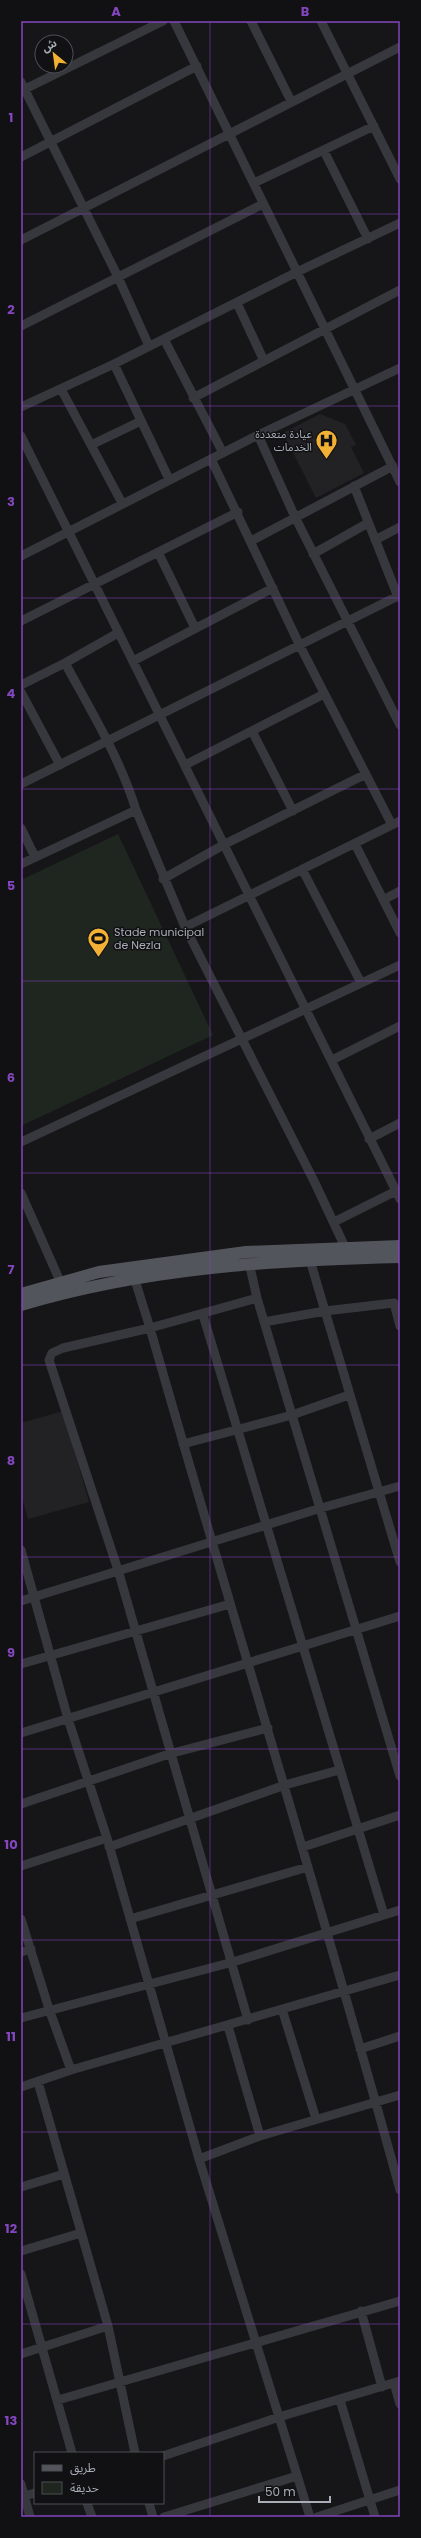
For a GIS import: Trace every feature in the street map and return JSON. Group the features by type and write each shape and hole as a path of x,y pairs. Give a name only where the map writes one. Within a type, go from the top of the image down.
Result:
{"main road":[{"path":"21,1294 60,1281 99,1272 345,1247 400,1246"},
{"path":"21,1305 66,1291 247,1258 310,1260 400,1257"}],"street":[{"path":"149,346 118,277 22,87 163,21"},
{"path":"174,21 400,482"},
{"path":"251,21 291,102"},
{"path":"321,21 374,126 396,163 400,179"},
{"path":"21,240 85,210 348,72 400,47"},
{"path":"21,157 197,66"},
{"path":"254,183 374,126"},
{"path":"324,151 368,239"},
{"path":"21,326 263,204"},
{"path":"21,407 164,340 297,272 400,223"},
{"path":"193,398 400,290"},
{"path":"237,303 264,361"},
{"path":"164,340 223,453"},
{"path":"114,364 169,479"},
{"path":"21,556 258,434 400,368"},
{"path":"61,389 122,503"},
{"path":"91,445 141,421"},
{"path":"258,434 313,554 400,725"},
{"path":"21,436 332,1060 369,1139 399,1193 334,1222"},
{"path":"185,927 396,823 366,774 324,694 238,512 211,459"},
{"path":"251,541 393,466"},
{"path":"21,784 399,596 354,486"},
{"path":"21,621 95,586 158,552 238,512"},
{"path":"313,554 368,523"},
{"path":"375,540 400,526"},
{"path":"158,552 195,628"},
{"path":"133,661 273,588"},
{"path":"21,686 118,633"},
{"path":"65,663 107,741 127,784 163,879 185,927 241,1041 334,1222 345,1247"},
{"path":"21,692 60,765"},
{"path":"185,765 324,694"},
{"path":"252,730 293,811"},
{"path":"163,879 225,844 366,774"},
{"path":"21,864 136,810"},
{"path":"21,828 35,857"},
{"path":"355,844 400,933"},
{"path":"302,869 361,983"},
{"path":"383,900 400,891"},
{"path":"21,1142 241,1041 306,1008 400,965"},
{"path":"332,1060 400,1026"},
{"path":"369,1139 400,1124"},
{"path":"21,1194 25,1214 60,1281"},
{"path":"247,1258 264,1322 321,1508 400,1776"},
{"path":"310,1260 400,1562"},
{"path":"134,1278 150,1328 211,1542 303,1847 326,1934 344,1991 400,2190"},
{"path":"248,2020 213,1894 169,1754 136,1630 118,1570 49,1360 52,1353 63,1348 150,1328 257,1298"},
{"path":"264,1322 325,1311 397,1302 400,1326"},
{"path":"203,1314 339,1770 384,1915"},
{"path":"183,1444 292,1415 349,1395"},
{"path":"21,1601 321,1508 400,1486"},
{"path":"21,1550 68,1719 108,1842 199,2159 310,2517"},
{"path":"21,1664 230,1604"},
{"path":"21,1733 303,1648 400,1616"},
{"path":"21,1804 88,1780 169,1754 268,1728"},
{"path":"21,1866 189,1820 284,1785 339,1770"},
{"path":"303,1847 400,1815"},
{"path":"130,1920 213,1894 308,1867"},
{"path":"21,2018 49,2009 232,1962 400,1910"},
{"path":"21,1919 49,2009 71,2070"},
{"path":"21,1952 31,1949"},
{"path":"21,2087 71,2070 166,2044 248,2020 282,2008 400,1975"},
{"path":"282,2008 316,2119"},
{"path":"228,2026 260,2136"},
{"path":"360,2049 400,2036"},
{"path":"38,2082 108,2326 135,2452"},
{"path":"199,2159 260,2136 400,2095"},
{"path":"21,2187 64,2174"},
{"path":"21,2251 81,2233"},
{"path":"21,2274 72,2452"},
{"path":"58,2400 400,2301"},
{"path":"361,2312 382,2387"},
{"path":"21,2354 108,2326"},
{"path":"164,2456 279,2417 397,2382 400,2404"},
{"path":"340,2400 375,2517"},
{"path":"164,2517 297,2476"},
{"path":"21,2484 23,2497 30,2517"},
{"path":"317,2517 400,2490"},
{"path":"23,2497 34,2493"},
{"path":"87,2504 92,2517"},
{"path":"149,2504 153,2517"}],"shaded area":[{"name":"عيادة متعددة الخدمات","path":"320,414 345,424 356,445 351,447 364,473 316,498 283,433"},
{"path":"63,1411 89,1502 28,1519 21,1494 21,1423"}],"green space":[{"name":"Stade municipal de Nezla","path":"118,834 213,1035 21,1126 21,880"}],"place":[{"name":"عيادة متعددة الخدمات","path":"327,460"},
{"name":"Stade municipal de Nezla","path":"99,958"}]}
